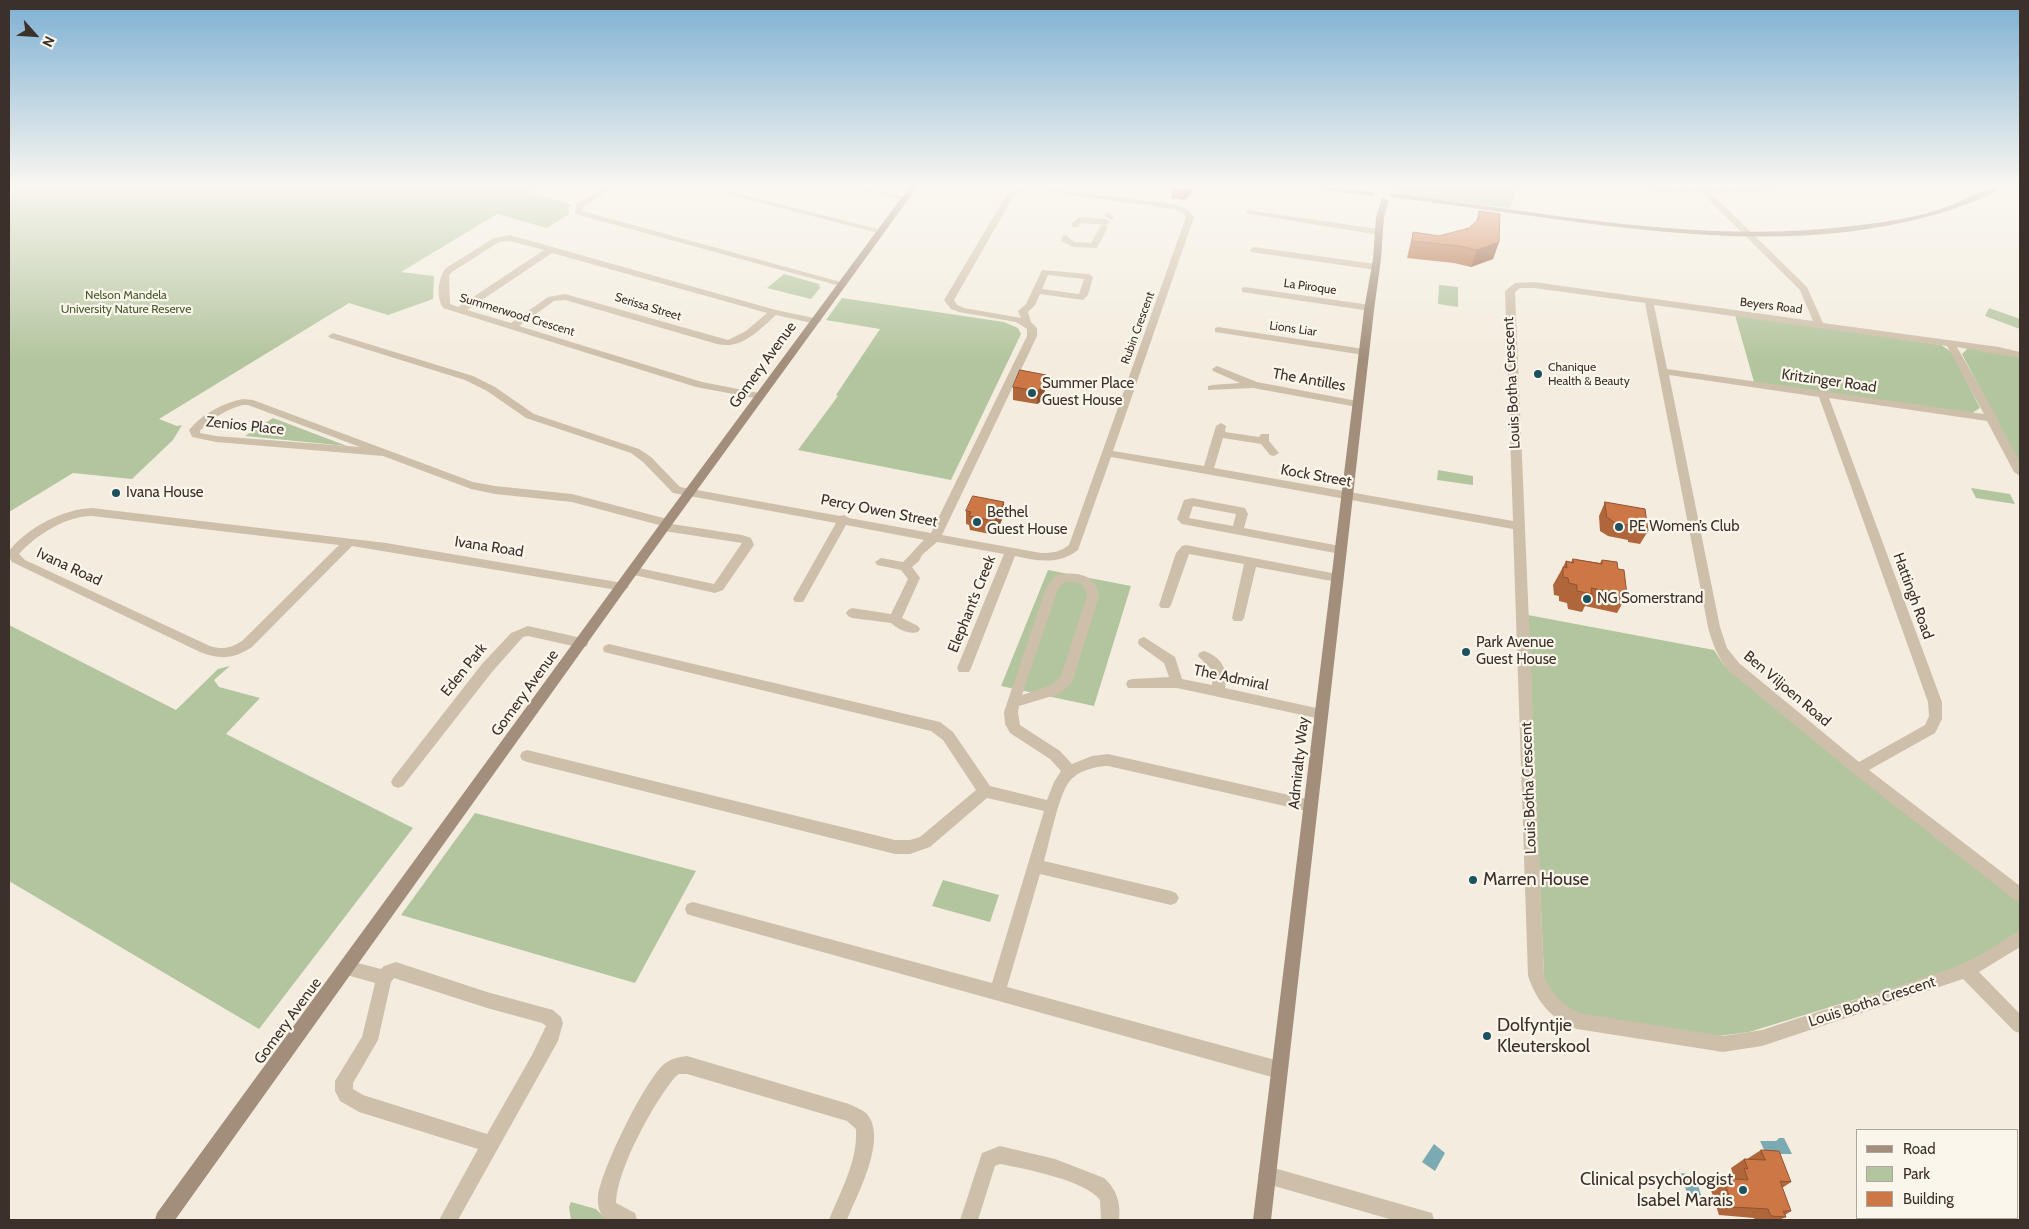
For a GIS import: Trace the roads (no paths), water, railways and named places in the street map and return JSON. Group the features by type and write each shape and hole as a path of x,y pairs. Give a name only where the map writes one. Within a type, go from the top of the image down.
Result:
{"main road":[{"name":"Gomery Avenue","path":"164,1220 666,525 873,243"},
{"name":"Admiralty Way","path":"1262,1220 1364,352 1375,243"}],"street":[{"name":"Summerwood Crescent","path":"493,243 444,275 444,302 446,306 700,385 760,396"},
{"name":"Summerwood Crescent","path":"532,243 774,312 816,321"},
{"path":"693,243 843,284"},
{"name":"Rubin Crescent","path":"982,243 948,300 954,307 962,310 1026,323"},
{"path":"1068,243 1094,246 1095,243"},
{"name":"Rubin Crescent","path":"1060,556 1069,552 1076,544 1181,243"},
{"path":"1758,243 1804,289 1819,324"},
{"path":"460,310 552,249"},
{"path":"1254,250 1372,267"},
{"path":"905,567 915,558 916,553 935,537 1032,336 1032,328 1026,323 1023,311 1030,305 1046,272 1089,277 1080,298 1037,291"},
{"name":"Beyers Road","path":"1518,285 1548,287 1819,324 2020,355"},
{"name":"Louis Botha Crescent","path":"1518,285 1510,290 1509,302 1536,976 1543,994 1549,1002 1568,1017 1587,1023 1712,1042 1737,1043 1762,1038 1966,970 2020,938"},
{"name":"La Piroque","path":"1246,290 1369,308"},
{"name":"Serissa Street","path":"513,326 551,299 565,296 720,342 731,343 740,340 774,312"},
{"name":"Ben Viljoen Road","path":"1648,302 1719,647 1734,667 1858,769 2020,895"},
{"name":"Lions Liar","path":"1218,330 1364,352"},
{"name":"Percy Owen Street","path":"333,336 446,370 481,383 530,416 643,454 673,487 691,492 844,519 1011,552 1041,557 1060,556"},
{"path":"1950,343 1993,419 2020,472"},
{"name":"The Antilles","path":"1217,369 1254,385 1357,404"},
{"name":"Kritzinger Road","path":"1662,371 1993,419"},
{"name":"The Antilles","path":"1212,388 1254,385"},
{"name":"Hattingh Road","path":"1823,395 1935,702 1937,717 1930,729 1858,769"},
{"name":"Zenios Place","path":"387,453 216,439 196,435 194,430 231,404 244,401 387,453 480,487 572,498 666,525 742,539 747,541 748,545 719,587 715,589 634,571"},
{"path":"1208,471 1220,430 1265,439 1274,454"},
{"name":"Kock Street","path":"1108,453 1519,526"},
{"path":"1238,530 1242,514 1241,510 1192,502 1188,503 1184,520 1340,550"},
{"name":"Ivana Road","path":"350,542 247,644 230,654 223,655 205,649 21,562 13,554 20,546 67,516 86,512 350,542 623,587"},
{"path":"800,599 844,519"},
{"path":"1165,605 1184,550 1337,578"},
{"name":"Elephant’s Creek","path":"964,668 1011,552"},
{"path":"881,562 905,567 914,578 895,619"},
{"path":"1238,618 1250,562"},
{"path":"1013,703 1054,690 1067,679 1093,596 1093,586 1090,582 1068,577 1060,578 1056,582 1013,703 1011,712 1012,724 1015,729 1055,755 1070,772"},
{"path":"852,613 895,619 900,624 914,630"},
{"name":"Eden Park","path":"398,782 487,668 515,636 528,631 582,643"},
{"path":"1144,642 1170,660 1176,683"},
{"path":"609,649 935,726 948,736 985,791 1052,807"},
{"path":"1204,656 1218,665 1220,669 1218,692"},
{"name":"The Admiral","path":"1133,684 1176,683 1321,714"},
{"path":"527,756 895,846 910,847 925,842 985,791"},
{"path":"997,994 1052,807 1060,784 1070,772 1099,760 1108,760 1242,792 1311,806"},
{"path":"1035,866 1171,898"},
{"path":"694,909 997,994 1279,1070"},
{"path":"346,968 384,978"},
{"path":"448,1220 552,1035 555,1023 547,1016 488,1000 396,970 390,971 384,978 370,1040 344,1081 343,1086 346,1095 359,1103 490,1144"},
{"path":"1966,970 2020,1025"},
{"path":"628,1220 615,1214 608,1206 606,1194 611,1178 632,1133 660,1082 671,1069 687,1065 849,1113 860,1120 866,1132 865,1148 838,1220"},
{"path":"969,1220 988,1159 1000,1155 1083,1178 1097,1184 1110,1200 1110,1220"},
{"path":"1267,1175 1425,1220"}],"water":[{"path":"1779,1138 1784,1138 1792,1154 1766,1154 1760,1141 1776,1141"},
{"path":"1434,1144 1445,1153 1435,1171 1422,1162"},
{"path":"1681,1173 1695,1175 1703,1202 1689,1200"}],"place":[{"name":"Chanique Health & Beauty","path":"1538,374"},
{"name":"Summer Place Guest House","path":"1032,393"},
{"name":"Ivana House","path":"116,493"},
{"name":"Bethel Guest House","path":"977,522"},
{"name":"PE Women’s Club","path":"1619,527"},
{"name":"NG Somerstrand","path":"1587,599"},
{"name":"Park Avenue Guest House","path":"1466,652"},
{"name":"Marren House","path":"1473,880"},
{"name":"Dolfyntjie Kleuterskool","path":"1487,1036"},
{"name":"Clinical psychologist Isabel Marais","path":"1743,1190"}],"park label":[{"name":"Nelson Mandela University Nature Reserve","path":"126,302"}]}
